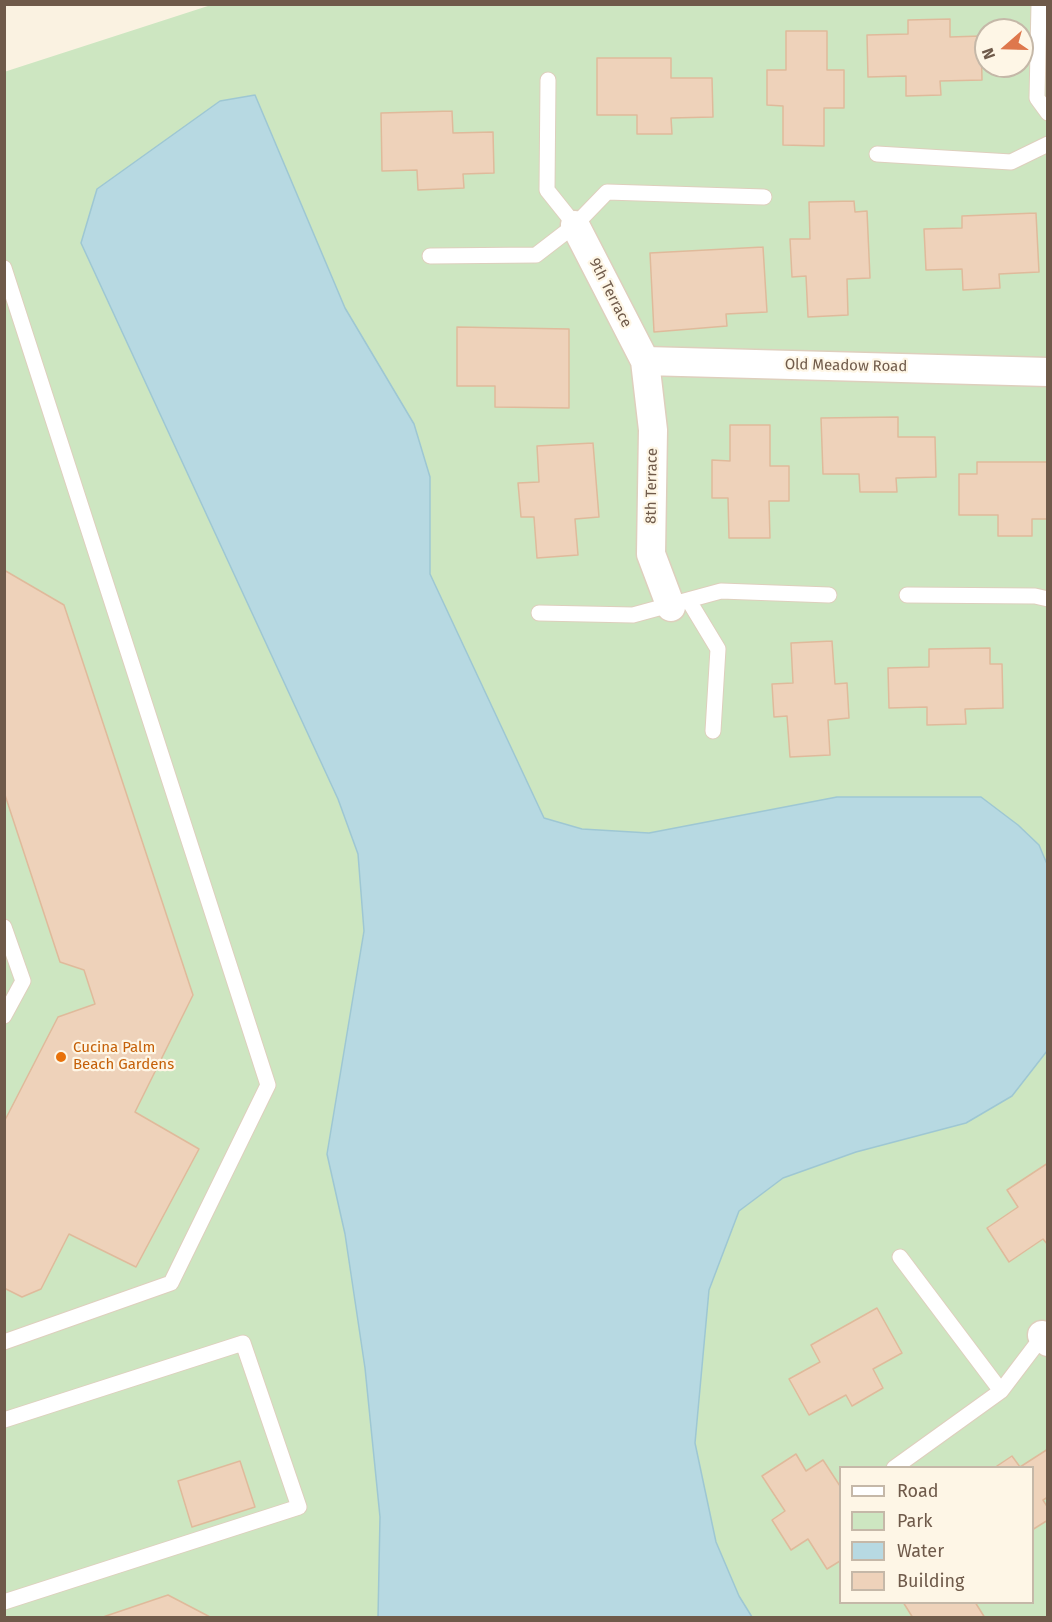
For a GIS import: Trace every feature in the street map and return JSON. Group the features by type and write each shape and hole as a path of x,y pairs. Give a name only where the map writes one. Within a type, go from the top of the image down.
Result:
{"street":[{"name":"9th Terrace","path":"575,225 645,361"},
{"name":"Old Meadow Road","path":"645,361 1047,372"},
{"name":"8th Terrace","path":"645,361 653,430 651,554 680,604"}],"lane":[{"path":"1039,4 1037,98 1047,113"},
{"path":"548,80 547,190 575,225"},
{"path":"877,154 1011,162 1047,144"},
{"path":"430,256 536,255 575,225 607,192 764,197"},
{"path":"4,268 10,301 268,1085 171,1283 4,1342"},
{"path":"539,613 633,615 722,591 829,595"},
{"path":"907,595 1035,596 1047,599"},
{"path":"680,604 718,650 713,731"},
{"path":"4,927 23,981 4,1016"},
{"path":"900,1257 1001,1391"},
{"path":"895,1466 1001,1391 1046,1336"},
{"path":"4,1420 243,1343 299,1507 4,1602"}],"green space":[{"path":"211,5 1047,5 1047,1617 5,1617 4,72"}],"water":[{"path":"255,95 345,308 414,424 430,477 430,574 544,818 582,829 649,833 837,797 981,797 1018,825 1039,845 1047,864 1047,1051 1012,1096 966,1123 856,1152 783,1178 739,1211 709,1290 695,1443 716,1542 739,1596 752,1617 378,1617 380,1517 365,1368 345,1234 327,1154 364,931 358,854 338,799 81,243 97,189 220,101"}],"building":[{"path":"950,19 950,37 974,36 974,78 982,78 982,80 940,81 941,95 906,96 906,76 868,77 867,35 908,34 908,20"},
{"path":"786,31 827,31 827,70 844,70 844,108 824,108 824,146 783,145 783,106 767,105 767,70 786,70"},
{"path":"597,58 671,58 671,78 712,78 713,117 671,118 672,134 637,134 637,115 597,115"},
{"path":"452,111 453,133 493,132 494,173 463,174 464,188 418,190 417,170 382,171 381,113"},
{"path":"854,201 855,212 867,211 870,278 847,279 848,315 808,317 806,276 792,277 790,239 810,239 809,202"},
{"path":"1036,213 1039,272 999,274 1000,288 963,290 962,269 926,270 924,229 962,228 962,216"},
{"path":"763,247 767,312 726,314 727,326 654,332 650,253"},
{"path":"457,327 569,329 569,408 495,407 495,386 457,386"},
{"path":"898,417 898,437 935,437 936,477 896,478 897,492 860,492 859,474 823,474 821,418"},
{"path":"730,425 770,425 770,466 789,466 789,501 769,501 770,538 729,538 728,498 712,498 712,460 730,461"},
{"path":"593,443 599,517 575,519 578,555 537,558 534,517 521,517 518,483 539,482 537,446"},
{"path":"977,462 1048,462 1048,519 1032,519 1032,536 998,536 998,515 959,515 959,474 977,474"},
{"path":"4,570 64,605 193,995 135,1112 199,1149 136,1267 69,1234 41,1289 22,1297 4,1288 4,1122 58,1017 95,1004 84,970 60,962 4,792"},
{"path":"832,641 835,684 847,683 849,718 828,720 830,755 790,757 787,716 774,717 772,684 793,683 791,643"},
{"path":"990,648 990,664 1002,664 1003,708 965,709 966,724 927,725 927,707 889,708 888,668 929,667 929,649"},
{"path":"1048,1163 1048,1245 1043,1239 1009,1262 987,1228 1018,1207 1007,1190"},
{"path":"877,1308 902,1353 873,1369 883,1388 852,1406 846,1395 809,1415 789,1379 820,1362 811,1345"},
{"path":"1048,1449 1048,1497 1043,1500 1048,1508 1048,1520 1034,1529 1034,1466 1022,1466"},
{"path":"796,1454 806,1471 823,1460 839,1484 839,1562 827,1569 808,1539 791,1550 772,1520 785,1511 762,1476"},
{"path":"1012,1456 1019,1466 997,1466"},
{"path":"240,1461 255,1507 192,1527 178,1481"},
{"path":"168,1595 212,1618 100,1618"},
{"path":"904,1604 976,1604 985,1618 913,1618"}],"place":[{"name":"Cucina Palm Beach Gardens","path":"61,1057"}]}
